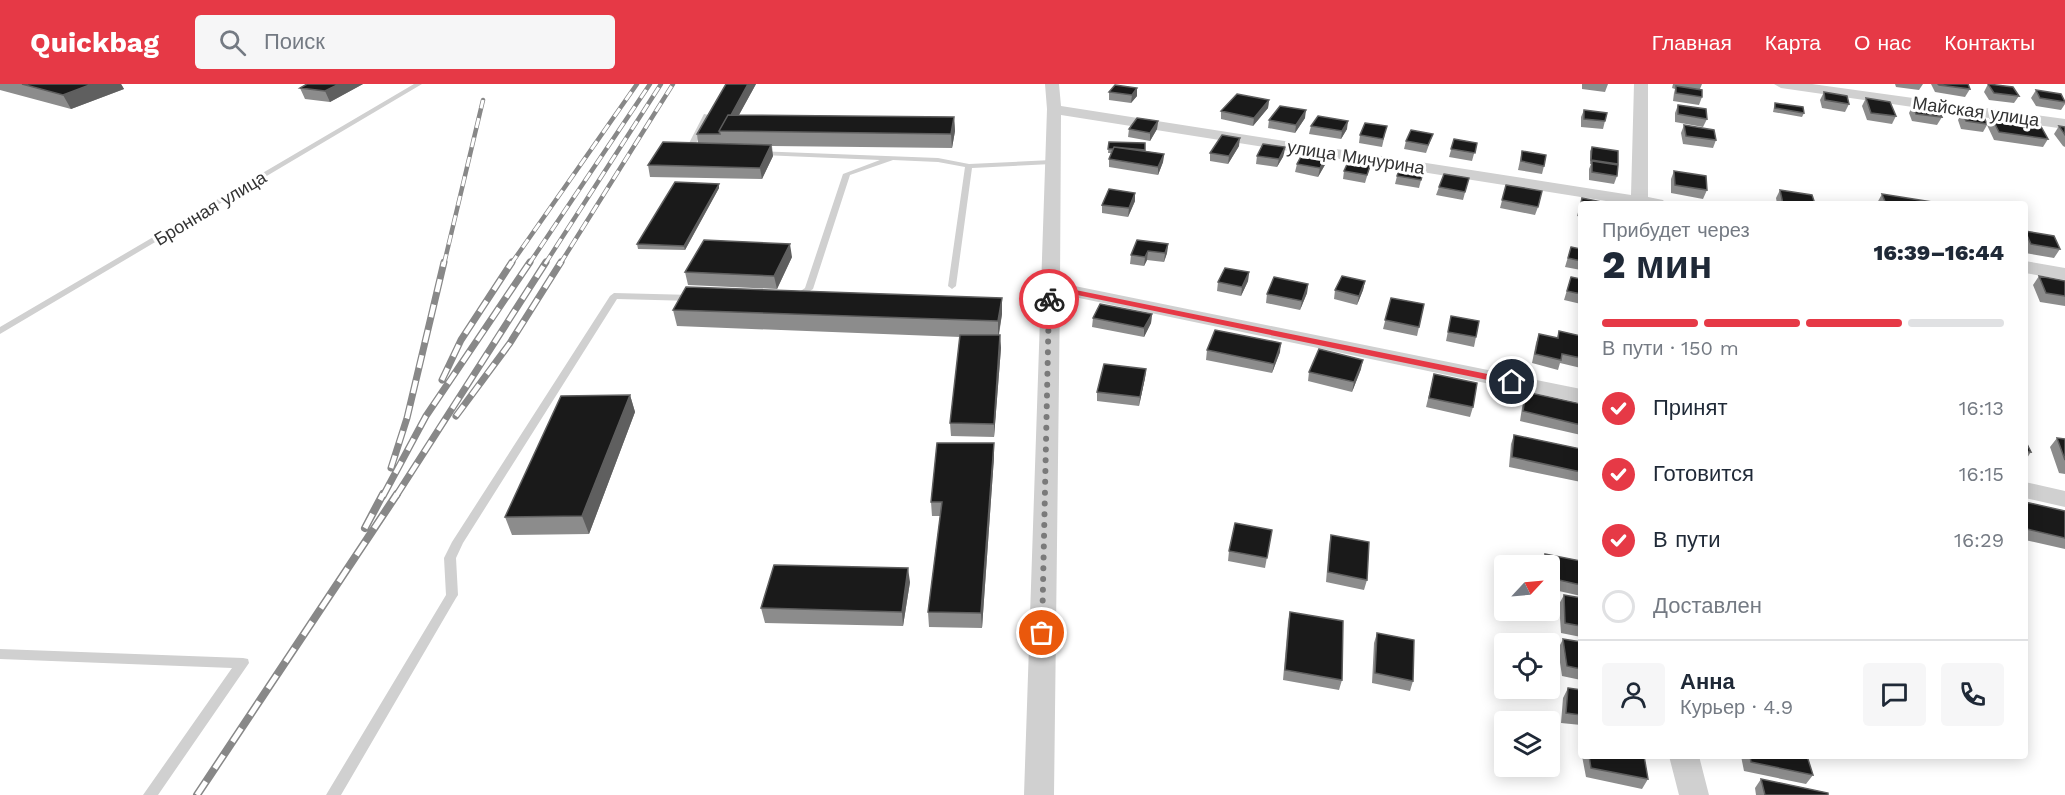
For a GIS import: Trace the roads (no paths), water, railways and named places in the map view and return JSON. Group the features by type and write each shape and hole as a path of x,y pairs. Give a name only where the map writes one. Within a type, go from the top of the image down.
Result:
{"street":[{"path":"1039,795 1054,109 1052,84"},
{"path":"1639,201 1641,84"},
{"name":"Майская улица","path":"1781,84 2065,124"},
{"name":"улица Мичурина","path":"1054,109 1633,201"},
{"path":"2028,267 2065,273"},
{"path":"1049,286 1578,395"},
{"path":"2028,491 2065,499"},
{"path":"1685,759 1694,795"}],"lane":[{"name":"Бронная улица","path":"0,331 419,84"},
{"path":"706,115 690,149 706,150"},
{"path":"750,153 938,160 969,166 1052,162"},
{"path":"785,301 800,296 809,289 847,174 893,158"},
{"path":"952,286 969,166"},
{"path":"333,795 452,595 450,558 458,542 614,296 705,299"},
{"path":"0,654 243,663 150,795"}],"railway":[{"path":"511,264 637,84"},
{"path":"529,264 650,84"},
{"path":"545,264 661,84"},
{"path":"560,264 673,84"},
{"path":"444,264 483,100"},
{"path":"391,468 407,418 444,262"},
{"path":"442,380 461,340 512,262"},
{"path":"383,496 426,416 530,262"},
{"path":"396,496 546,262"},
{"path":"456,416 510,343 561,262"},
{"path":"365,528 383,494"},
{"path":"197,795 397,494"}]}
